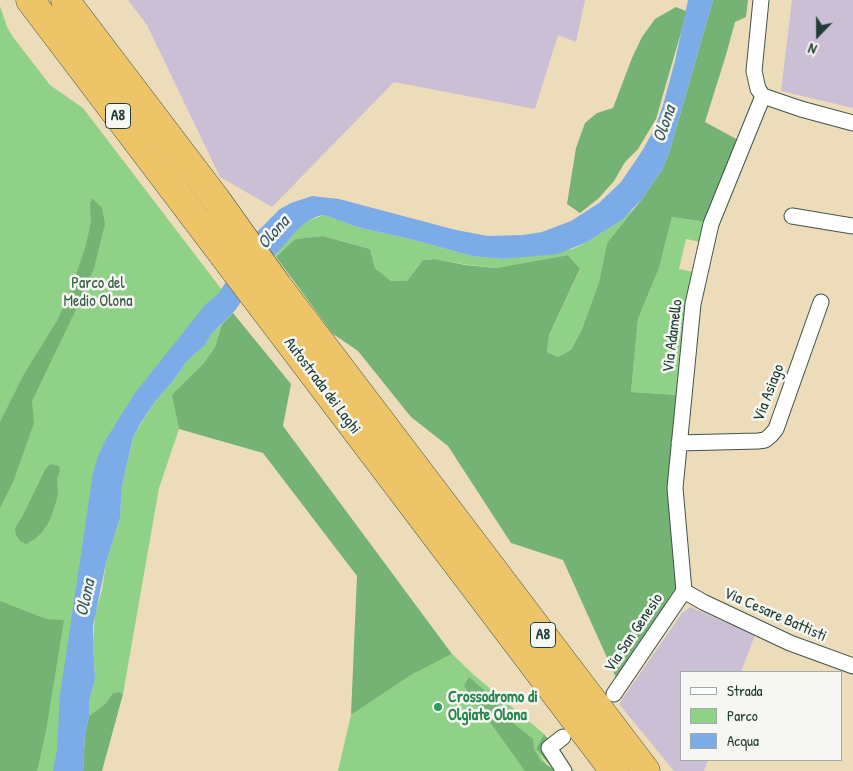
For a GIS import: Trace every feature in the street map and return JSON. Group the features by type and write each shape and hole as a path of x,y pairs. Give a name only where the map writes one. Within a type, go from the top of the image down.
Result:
{"highway":[{"name":"Autostrada dei Laghi","path":"30,0 206,233 269,295 646,771"},
{"name":"Autostrada dei Laghi","path":"64,0 216,199 269,295 614,771"}],"street":[{"path":"761,0 754,72 758,89 763,96 801,109 853,123"},
{"name":"Via Adamello","path":"684,591 675,488 693,304 711,224 763,96"},
{"path":"792,216 853,226"},
{"name":"Via Asiago","path":"679,444 758,441 765,440 771,435 776,429 821,302"},
{"name":"Via Cesare Battisti","path":"684,591 703,602 790,643 853,666"},
{"name":"Via San Genesio","path":"614,694 684,591"},
{"path":"563,737 549,748 564,771"}],"shaded area":[{"path":"128,0 585,0 576,42 558,35 535,109 394,82 272,207 220,177 147,25"},
{"path":"792,0 853,0 853,108 781,91"},
{"path":"690,607 755,635 741,671 680,671 680,761 708,761 704,771 674,771 619,704 682,613"}],"green space":[{"path":"713,0 748,0 746,17 735,22 705,122 740,141 706,222 672,217 659,268 638,319 631,392 677,395 668,490 679,591 618,682 563,560 511,543 448,446 411,417 358,351 333,334 276,257 295,239 323,236 370,249 375,268 391,281 407,281 423,260 435,259 465,265 496,268 568,255 580,269 549,335 547,352 558,357 571,350 582,329 599,282 607,243 662,170 669,153"},
{"name":"Parco del Medio Olona","path":"0,6 7,27 13,37 50,85 83,108 222,290 111,451 69,771 0,771"},
{"path":"676,7 686,11 656,119 638,149 625,162 614,181 599,198 580,213 567,204 576,148 585,123 597,113 613,108 642,37 655,19"},
{"path":"92,198 102,208 105,224 94,268 32,401 34,423 13,482 0,508 0,422 24,374 57,321 71,290 86,245 91,222 90,204"},
{"path":"635,208 607,243 599,282 582,329 571,350 558,357 547,352 549,335 580,270 568,255 496,268 435,259 423,260 407,281 391,281 375,268 370,249 324,236 295,239 276,257 275,255 299,227 308,221 324,215 357,227 472,256 502,259 573,249 614,225"},
{"path":"672,217 706,222 700,242 686,239 679,269 693,272 685,318 677,395 631,392 638,319 659,268"},
{"path":"233,313 291,384 283,426 452,654 411,675 351,715 357,576 263,453 179,429 172,395 203,364 215,347 222,324"},
{"path":"222,324 215,347 203,364 173,396 179,429 159,488 123,694 119,692 113,693 106,703 89,716 89,702 95,679 93,642 95,614 102,590 106,563 120,518 122,486 133,438 157,399 188,360 204,346 212,333"},
{"path":"50,464 59,466 60,471 57,479 58,495 55,505 50,520 43,531 26,544 20,541 16,535 15,528 45,470"},
{"path":"0,601 46,619 64,620 46,731 37,771 0,771"},
{"name":"Crossodromo di Olgiate Olona","path":"452,654 544,734 536,749 551,771 338,771 351,715 411,675"},
{"path":"469,677 495,700 502,714 533,739 534,749 541,761 552,768 536,749 544,734 574,771 525,771 464,686"},
{"path":"119,692 123,694 102,771 83,771 85,734 89,716 106,703 113,693"}],"water":[{"name":"Olona","path":"688,0 713,0 669,153 662,170 642,199 623,219 587,242 558,254 502,259 472,256 357,227 324,215 318,216 300,227 275,255 233,313 212,333 204,346 188,360 157,399 133,438 122,486 120,518 106,563 93,626 95,679 89,702 83,771 53,771 57,750 60,695 93,473 98,456 105,441 135,393 205,305 219,293 256,233 280,209 312,196 339,199 456,230 488,236 523,235 542,232 571,221 599,203 621,182 655,128 675,61"}],"place":[{"name":"Crossodromo di Olgiate Olona","path":"438,707"}]}
